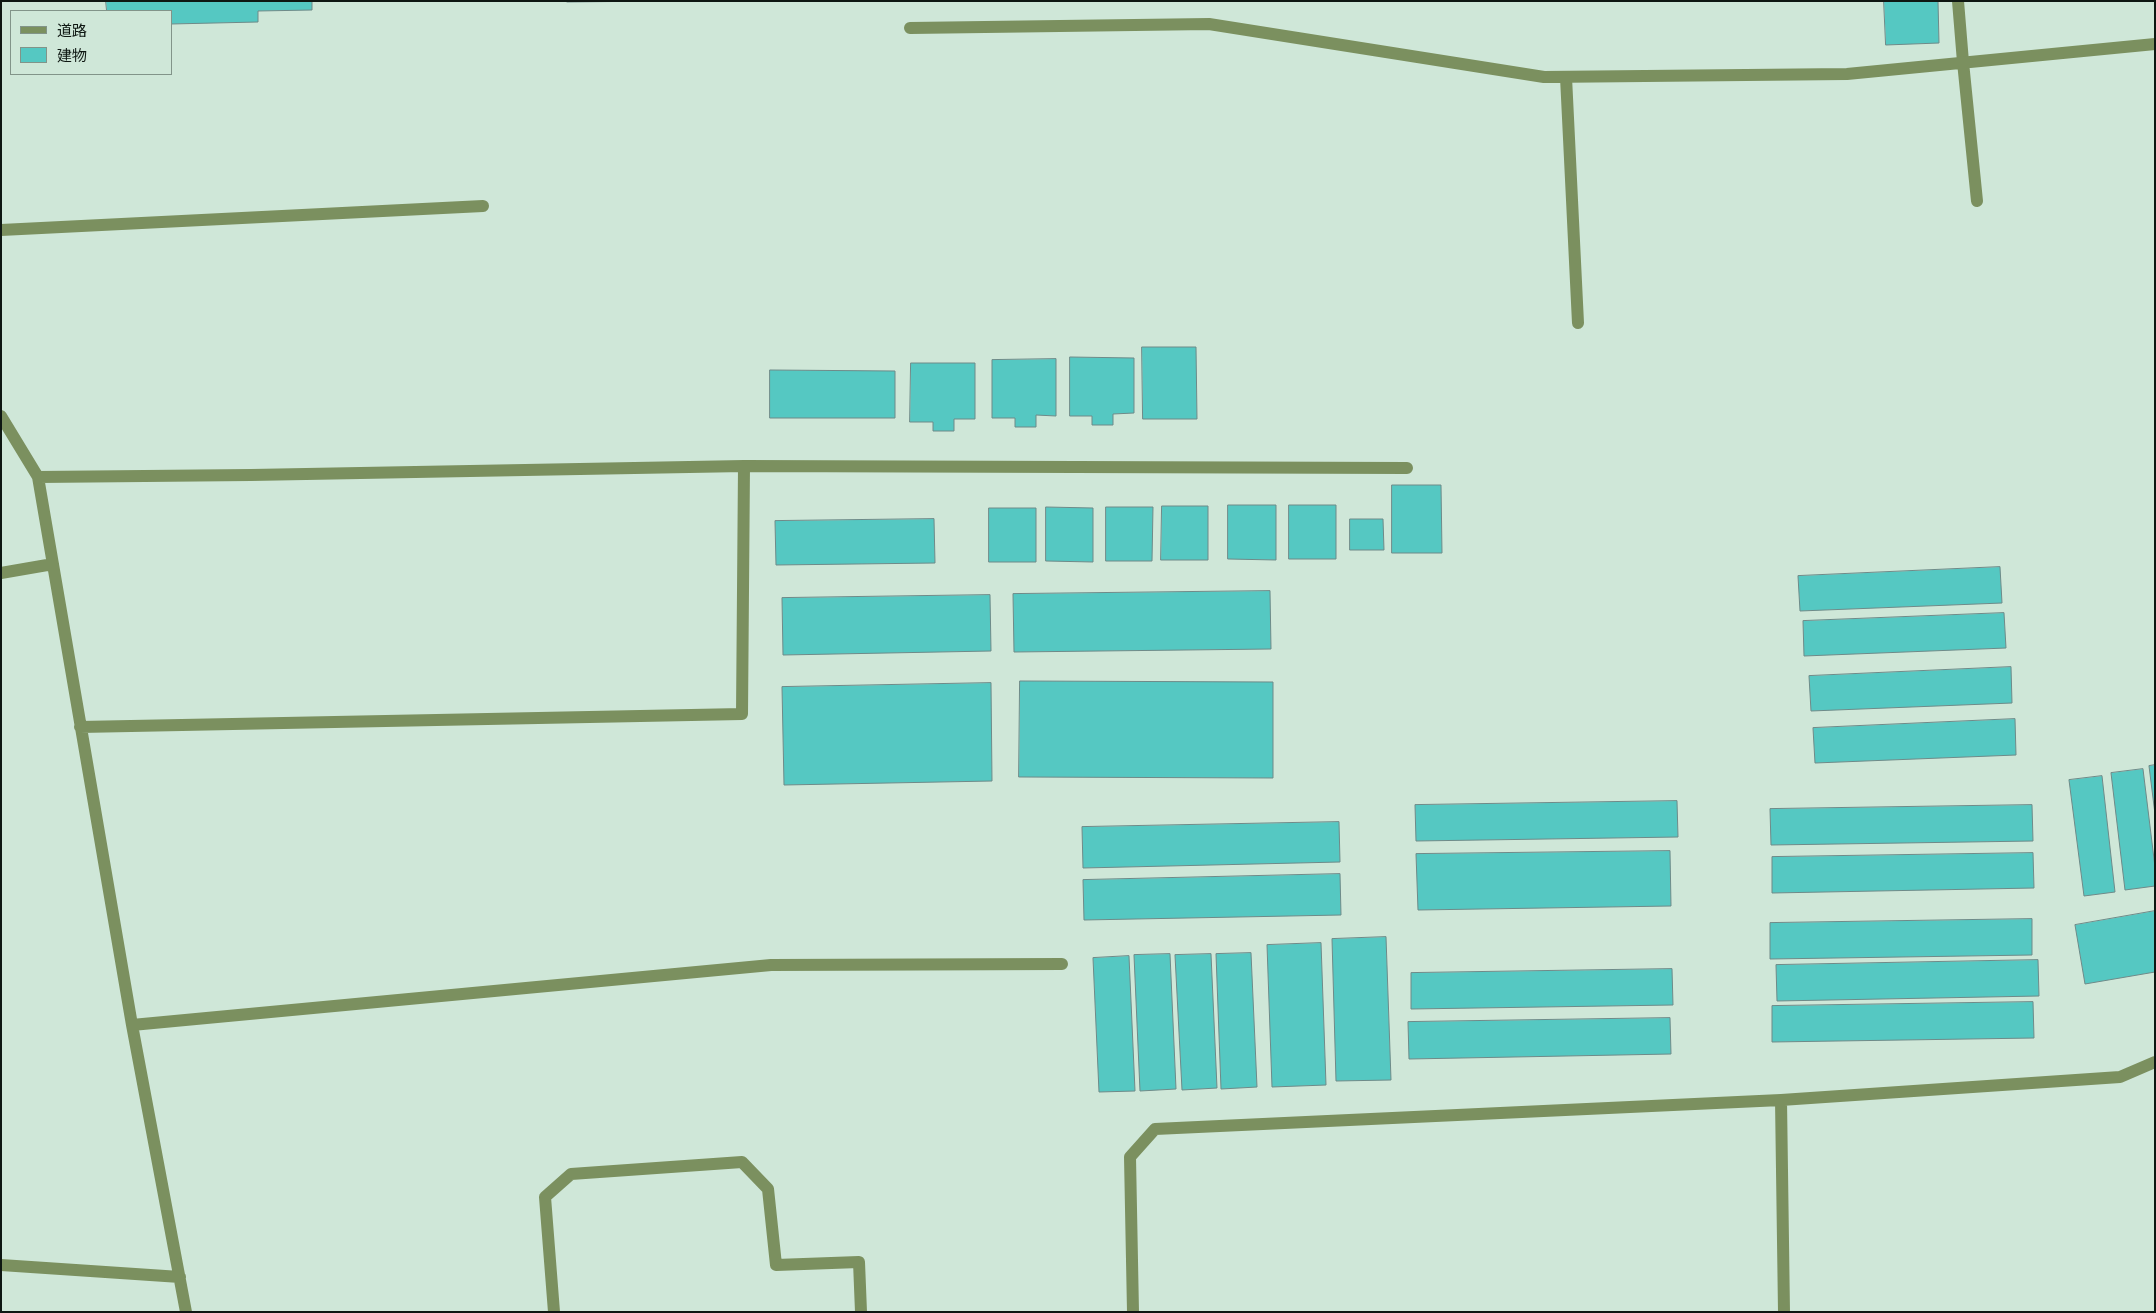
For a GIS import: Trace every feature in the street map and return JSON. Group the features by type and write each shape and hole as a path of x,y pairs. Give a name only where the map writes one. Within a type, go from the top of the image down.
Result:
{"street":[{"path":"1958,1 1977,201"},
{"path":"910,28 1209,24 1544,77 1846,74 2155,44"},
{"path":"1566,77 1578,323"},
{"path":"1,230 483,206"},
{"path":"1,416 38,477 132,1025 186,1312"},
{"path":"38,477 744,466 1407,468"},
{"path":"80,727 742,714 744,466"},
{"path":"1,574 53,564"},
{"path":"132,1025 771,965 1062,964"},
{"path":"1133,1312 1130,1158 1155,1129 1781,1100 2120,1077 2155,1062"},
{"path":"1781,1100 1784,1312"},
{"path":"554,1312 545,1197 571,1174 742,1162 768,1189 776,1265 859,1262 862,1312"},
{"path":"1,1265 180,1277"}],"building":[{"path":"106,1 312,1 312,10 258,11 258,22 172,24 172,10 107,10"},
{"path":"567,1 659,1 567,2"},
{"path":"1884,1 1938,1 1939,43 1886,45"},
{"path":"1142,347 1196,347 1197,419 1143,419"},
{"path":"1070,357 1134,358 1134,413 1113,414 1113,425 1092,425 1092,416 1070,416"},
{"path":"1056,359 1056,416 1036,415 1036,427 1015,427 1015,418 992,418 992,360"},
{"path":"911,363 975,363 975,419 954,419 954,431 933,431 933,422 910,422"},
{"path":"770,370 895,371 895,418 770,418"},
{"path":"1392,485 1441,485 1442,553 1392,553"},
{"path":"1228,505 1276,505 1276,560 1228,559"},
{"path":"1289,505 1336,505 1336,559 1289,559"},
{"path":"1162,506 1208,506 1208,560 1161,560"},
{"path":"1046,507 1093,508 1093,562 1046,561"},
{"path":"1106,507 1153,507 1152,561 1106,561"},
{"path":"989,508 1036,508 1036,562 989,562"},
{"path":"934,519 935,563 776,565 775,521"},
{"path":"1350,519 1383,519 1384,550 1350,550"},
{"path":"2000,567 2002,603 1800,611 1798,576"},
{"path":"1270,591 1271,649 1014,652 1013,594"},
{"path":"990,595 991,651 783,655 782,598"},
{"path":"2004,613 2006,648 1804,656 1803,621"},
{"path":"2011,667 2012,703 1811,711 1809,676"},
{"path":"1020,681 1273,682 1273,778 1019,777"},
{"path":"991,683 992,781 784,785 782,687"},
{"path":"2015,719 2016,755 1815,763 1813,728"},
{"path":"2155,765 2155,814 2149,766"},
{"path":"2143,769 2155,867 2155,886 2125,890 2111,773"},
{"path":"2102,776 2115,892 2084,896 2069,780"},
{"path":"1677,801 1678,837 1416,841 1415,805"},
{"path":"2032,805 2033,841 1771,845 1770,809"},
{"path":"1339,822 1340,862 1083,868 1082,827"},
{"path":"1670,851 1671,906 1418,910 1416,854"},
{"path":"2033,853 2034,888 1772,893 1772,857"},
{"path":"1340,874 1341,915 1084,920 1083,880"},
{"path":"2155,911 2155,972 2085,984 2075,925"},
{"path":"2032,919 2032,955 1770,959 1770,923"},
{"path":"1386,937 1391,1080 1336,1081 1332,939"},
{"path":"1321,943 1326,1085 1272,1087 1267,945"},
{"path":"1251,953 1257,1087 1221,1089 1216,954"},
{"path":"1170,954 1176,1089 1140,1091 1134,955"},
{"path":"1211,954 1217,1088 1182,1090 1175,955"},
{"path":"1129,956 1135,1091 1099,1092 1093,958"},
{"path":"2038,960 2039,996 1777,1001 1776,965"},
{"path":"1672,969 1673,1005 1411,1009 1411,973"},
{"path":"2033,1002 2034,1038 1772,1042 1772,1006"},
{"path":"1670,1018 1671,1054 1409,1059 1408,1022"}]}
